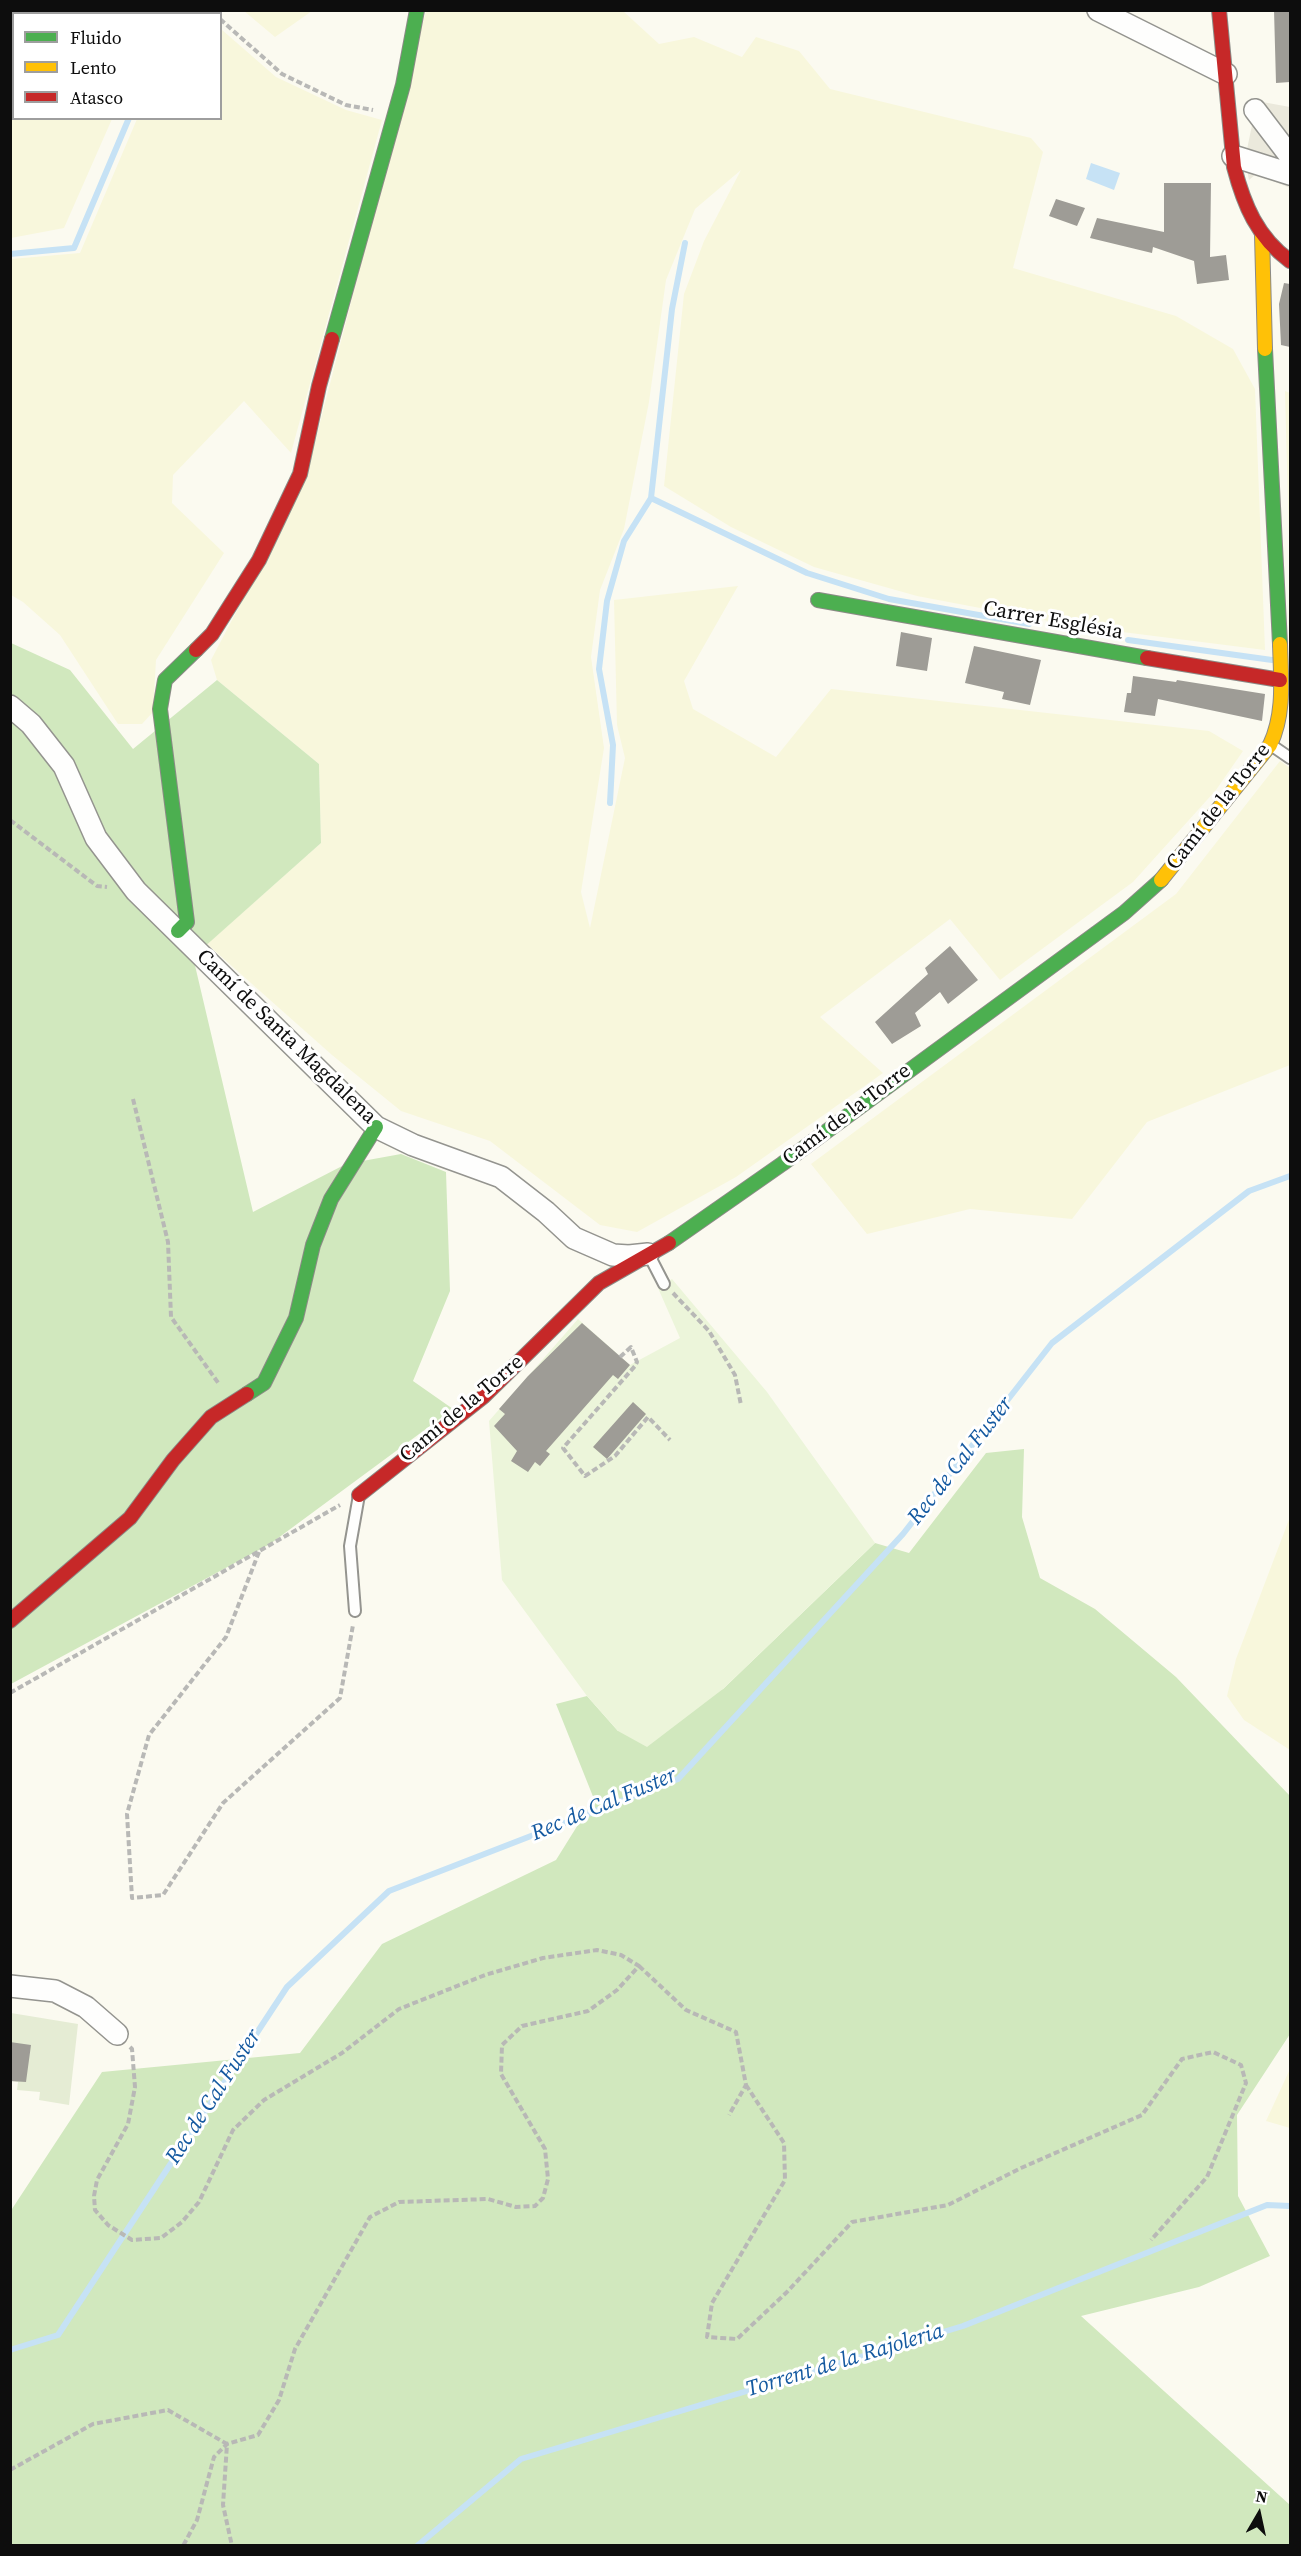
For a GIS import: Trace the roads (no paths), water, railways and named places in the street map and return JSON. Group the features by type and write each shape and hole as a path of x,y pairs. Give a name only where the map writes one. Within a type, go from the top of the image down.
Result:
{"street":[{"path":"178,931 187,922 160,709 165,680 212,634 259,560 300,474 319,386 403,85 417,10"},
{"path":"1098,10 1226,74"},
{"path":"1219,10 1243,201 1250,218 1262,235 1289,260 1262,292"},
{"path":"1239,157 1287,143 1256,110"},
{"path":"1239,157 1290,174"},
{"name":"Camí de la Torre","path":"359,1495 483,1397 599,1283 668,1244 782,1164 1124,913 1161,880 1270,745 1278,728 1282,691 1262,292 1262,235"},
{"name":"Carrer Església","path":"818,600 1021,637 1280,680"},
{"name":"Camí de Santa Magdalena","path":"10,706 31,724 64,766 96,838 136,891 376,1127 412,1145 501,1177 546,1212 574,1238 613,1255 648,1254"},
{"path":"10,1621 130,1518 173,1460 211,1417 264,1383 296,1318 313,1245 331,1199 376,1127"},
{"path":"10,1986 55,1991 86,2007 117,2034"}],"lane":[{"path":"1270,745 1290,758"},
{"path":"648,1254 664,1284"},
{"path":"355,1611 350,1546 359,1495"}],"water":[{"path":"1091,163 1120,173 1114,190 1086,179"}],"waterway":[{"path":"10,254 74,248 128,120"},
{"path":"610,803 613,745 599,669 607,601 624,541 651,498 672,309 685,243"},
{"path":"651,498 807,573 889,599 1029,624"},
{"path":"1128,640 1272,660"},
{"name":"Rec de Cal Fuster","path":"10,2350 58,2335 287,1987 389,1891 678,1779 903,1534 1052,1343 1249,1191 1290,1176"},
{"name":"Torrent de la Rajoleria","path":"417,2546 521,2459 963,2326 1267,2205 1290,2206"}]}
